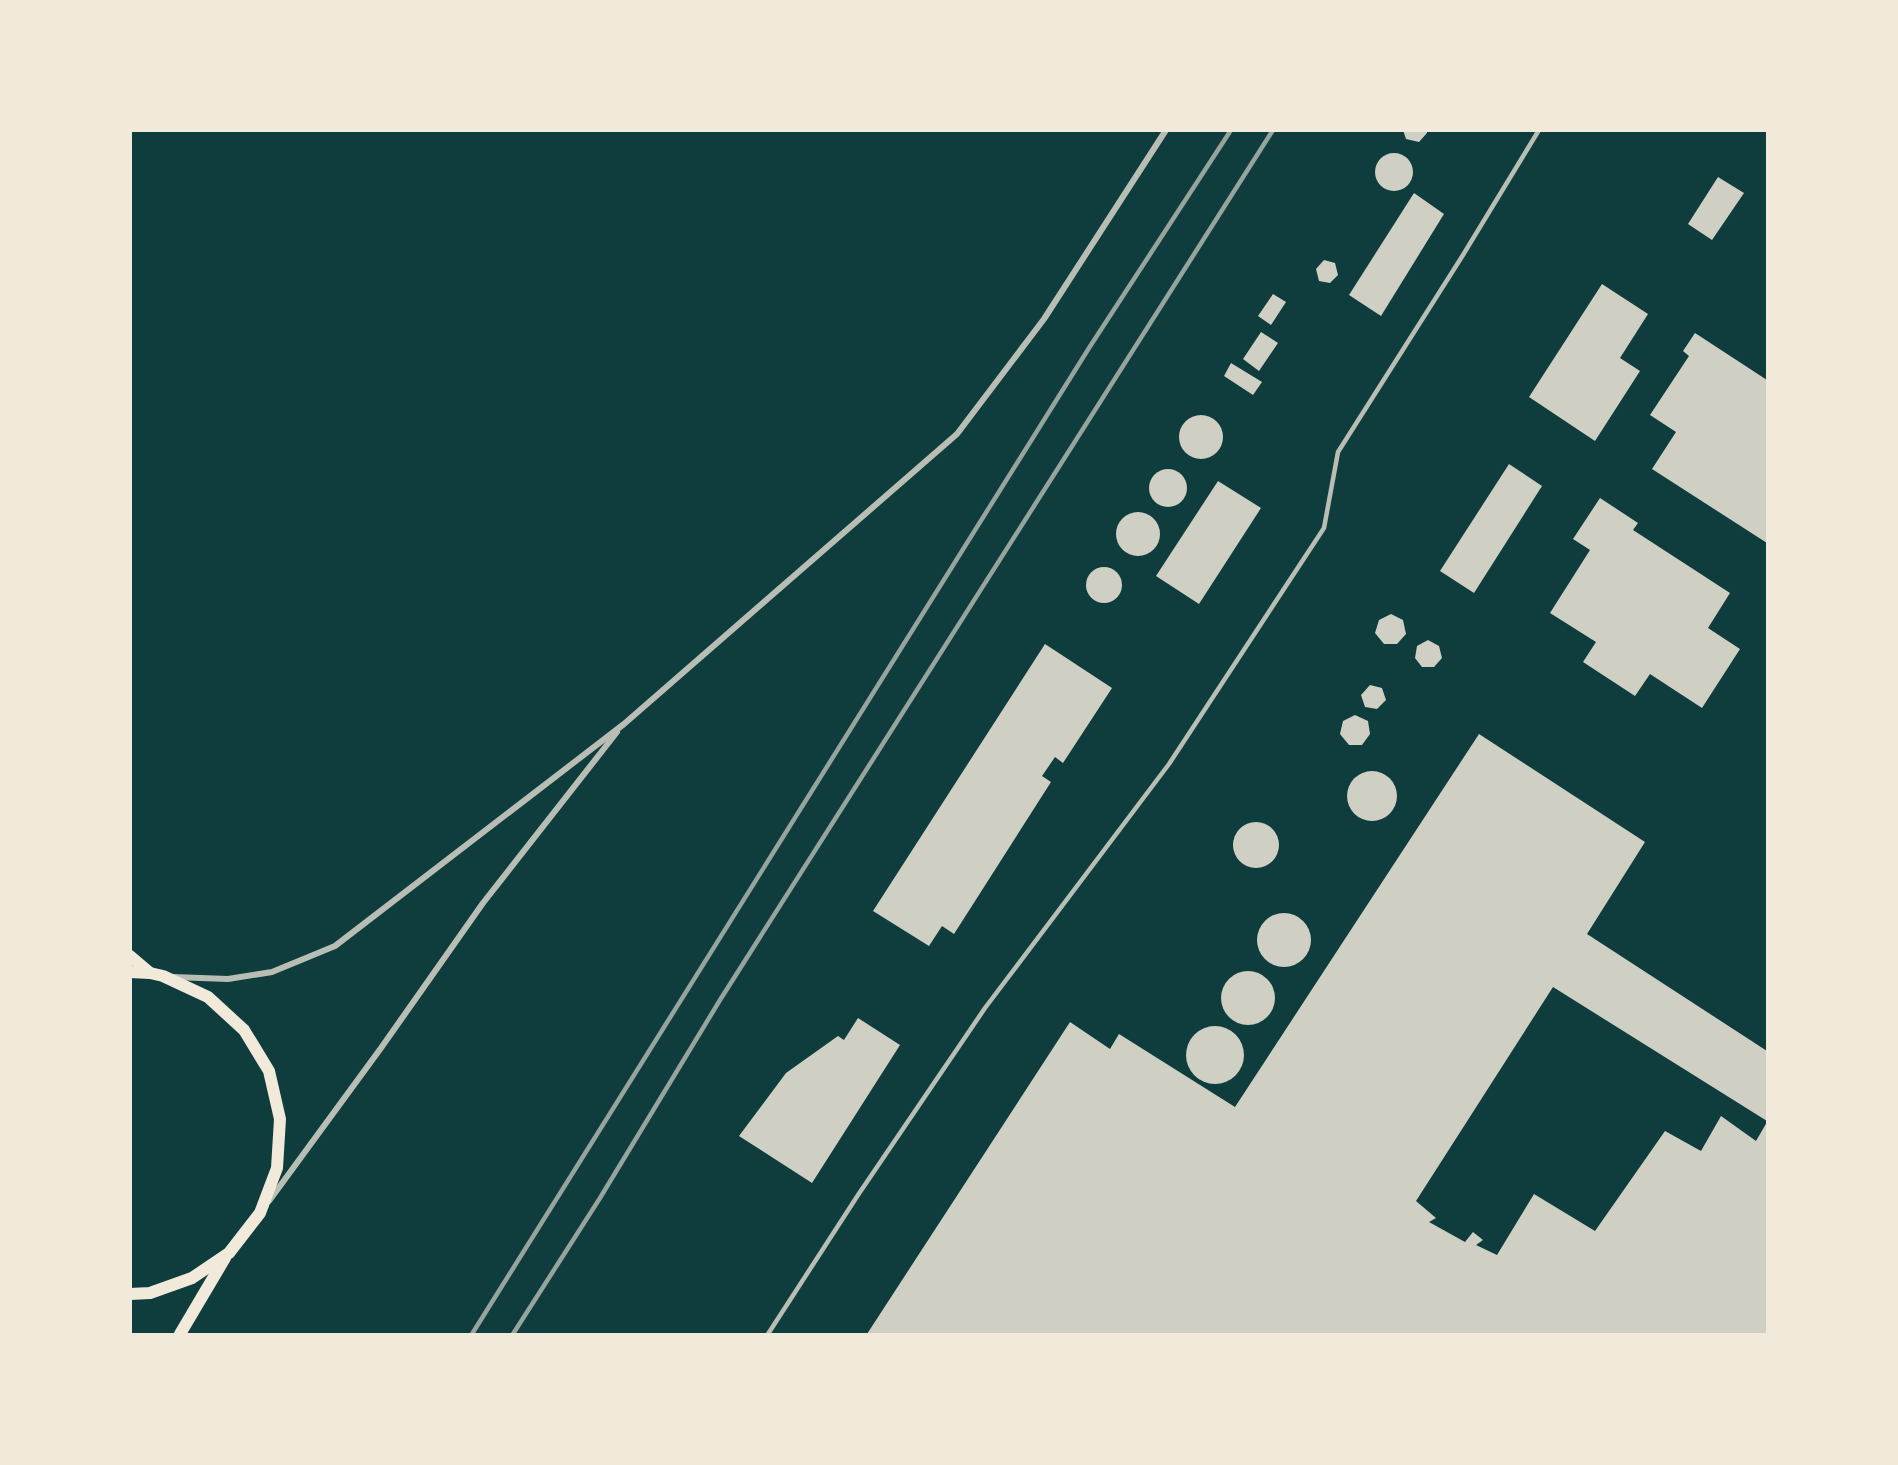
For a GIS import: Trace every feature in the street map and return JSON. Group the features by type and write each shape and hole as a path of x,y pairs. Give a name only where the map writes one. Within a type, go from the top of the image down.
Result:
{"main road":[{"path":"130,956 150,973"},
{"path":"130,972 163,976 208,997 244,1030 269,1071 280,1119 277,1168 260,1213 229,1252 180,1335"},
{"path":"130,1294 150,1293 192,1278 229,1252"}],"street":[{"path":"163,976 228,979 272,972 334,946 624,723 957,434 1044,319 1166,130"},
{"path":"260,1213 381,1048 483,903 624,723"}],"lane":[{"path":"768,1335 858,1195 985,1008 1169,764 1324,528 1338,452 1539,130"}],"building":[{"path":"1403,130 1427,130 1427,133 1419,142 1406,139"},
{"path":"1394,153 1407,159 1413,172 1407,185 1394,191 1381,185 1375,172 1381,159"},
{"path":"1718,177 1744,193 1712,240 1688,224"},
{"path":"1414,193 1444,214 1381,316 1349,295"},
{"path":"1324,260 1335,263 1338,275 1330,283 1319,281 1316,269"},
{"path":"1602,284 1648,314 1620,358 1640,371 1595,441 1529,397"},
{"path":"1273,294 1286,302 1271,325 1258,316"},
{"path":"1261,332 1278,343 1259,371 1243,359"},
{"path":"1695,333 1767,380 1767,543 1652,469 1676,432 1650,415 1689,356 1683,351"},
{"path":"1231,363 1262,382 1253,395 1224,376"},
{"path":"1201,415 1210,416 1217,421 1222,428 1222,446 1217,453 1210,458 1201,459 1192,458 1185,453 1180,446 1179,437 1180,428 1185,421 1192,416"},
{"path":"1509,464 1542,486 1474,593 1440,571"},
{"path":"1168,469 1181,475 1187,488 1181,501 1168,507 1155,501 1149,488 1155,475"},
{"path":"1218,481 1261,508 1199,604 1156,576"},
{"path":"1600,498 1638,523 1633,530 1730,593 1708,628 1740,649 1702,708 1650,674 1635,696 1583,662 1596,642 1550,613 1590,550 1573,539"},
{"path":"1138,512 1153,519 1160,534 1153,549 1138,556 1123,549 1116,534 1123,519"},
{"path":"1104,567 1117,572 1122,585 1117,598 1104,603 1091,598 1086,585 1091,572"},
{"path":"1391,614 1403,620 1406,634 1397,644 1384,644 1375,633 1379,620"},
{"path":"1428,640 1439,646 1442,658 1434,667 1422,667 1415,658 1417,646"},
{"path":"1045,644 1112,688 1063,763 1055,757 1042,776 1051,782 954,934 942,926 929,946 873,911"},
{"path":"1370,685 1382,688 1386,700 1377,709 1365,707 1361,695"},
{"path":"1355,715 1368,721 1370,734 1362,745 1349,745 1340,734 1343,721"},
{"path":"1479,734 1645,842 1587,934 1767,1051 1767,1121 1553,987 1416,1201 1436,1218 1429,1222 1465,1242 1473,1232 1483,1240 1476,1245 1497,1255 1534,1194 1595,1231 1665,1131 1701,1151 1721,1116 1756,1141 1767,1122 1767,1334 867,1334 1070,1022 1110,1049 1119,1034 1235,1107"},
{"path":"1372,771 1390,778 1397,796 1390,814 1372,821 1354,814 1347,796 1354,778"},
{"path":"1256,822 1272,829 1279,845 1272,861 1256,868 1240,861 1233,845 1240,829"},
{"path":"1284,913 1294,915 1303,921 1309,930 1311,940 1309,950 1303,959 1294,965 1284,967 1274,965 1265,959 1259,950 1257,940 1259,930 1265,921 1274,915"},
{"path":"1243,971 1253,971 1263,975 1271,983 1275,998 1271,1013 1263,1021 1253,1025 1243,1025 1233,1021 1225,1013 1221,1003 1221,993 1225,983 1233,975"},
{"path":"858,1018 900,1045 812,1183 739,1136 786,1073 838,1036 844,1040"},
{"path":"1215,1026 1231,1031 1239,1039 1244,1055 1239,1071 1231,1079 1215,1084 1199,1079 1191,1071 1186,1055 1191,1039 1199,1031"}],"railway":[{"path":"472,1334 1089,348 1231,130"},
{"path":"513,1334 600,1198 720,1000 1273,130"}]}
